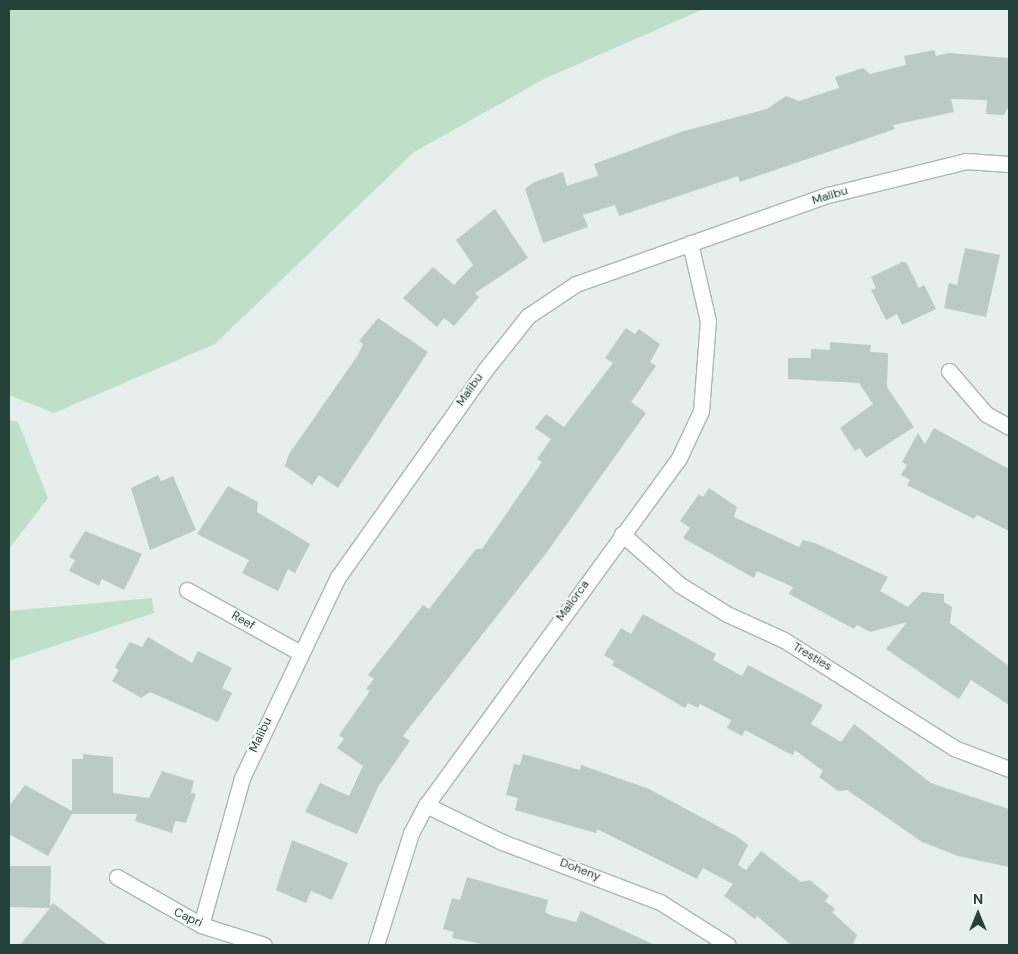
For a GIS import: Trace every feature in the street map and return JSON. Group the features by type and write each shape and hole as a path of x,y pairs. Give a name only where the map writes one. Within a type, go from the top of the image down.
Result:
{"street":[{"name":"Malibu","path":"201,924 242,778 300,652 338,577 484,370 528,316 576,284 690,242 901,174 966,161 1009,164"},
{"name":"Mallorca","path":"376,945 410,833 426,805 679,458 701,411 708,321 690,242"},
{"path":"949,371 986,414 1009,427"},
{"name":"Trestles","path":"622,534 680,585 703,600 784,640 954,748 1009,769"},
{"name":"Reef","path":"187,590 300,652"},
{"name":"Doheny","path":"426,805 502,842 660,902 728,945"},
{"name":"Capri","path":"117,877 155,903 201,924 264,945"}],"green space":[{"path":"9,9 704,9 546,78 414,152 215,344 54,413 9,395"},
{"path":"9,420 18,422 48,498 9,549"},
{"path":"152,598 154,613 9,661 9,611"}],"building":[{"path":"934,50 936,56 949,53 1009,58 1009,105 1004,115 986,114 987,100 951,99 954,112 893,125 895,129 740,182 738,176 619,216 615,205 583,215 588,227 543,243 525,189 534,182 563,172 567,186 598,176 594,164 684,131 767,109 786,96 799,101 839,88 835,77 863,68 870,74 906,65 904,56"},
{"path":"495,209 528,258 475,293 479,297 454,326 444,318 437,327 403,298 433,267 454,285 473,265 456,240"},
{"path":"965,248 1000,255 986,317 944,308 949,283 957,285"},
{"path":"902,262 906,262 919,288 924,285 936,309 902,325 897,314 886,320 871,290 876,288 871,277"},
{"path":"378,318 428,352 338,488 319,475 312,485 285,466 289,454 358,355 363,344 359,341"},
{"path":"626,328 635,334 639,329 660,344 650,362 656,366 631,402 646,413 547,552 403,736 410,741 378,787 357,834 305,812 320,783 349,796 363,766 337,748 344,739 339,735 370,691 366,689 374,679 368,675 423,605 429,609 476,549 482,549 542,462 537,459 551,439 535,428 546,414 564,427 613,363 605,358"},
{"path":"830,342 871,345 870,352 888,353 887,387 914,427 866,458 860,448 855,451 840,428 873,404 859,383 788,379 788,358 811,358 811,349 830,350"},
{"path":"934,428 1009,469 1009,531 977,515 974,519 907,485 910,480 901,475 907,465 902,462 918,433 925,444"},
{"path":"158,475 161,481 173,476 196,530 150,550 131,488"},
{"path":"228,486 258,502 257,512 310,544 295,573 288,569 278,591 242,573 249,560 197,534"},
{"path":"709,488 737,507 734,517 799,547 803,540 815,543 888,577 880,591 908,607 922,592 944,594 944,602 952,607 950,623 1009,666 1009,705 971,680 959,699 886,649 907,622 870,632 857,625 854,629 789,594 793,587 757,571 754,578 683,538 690,528 680,521 699,494 703,497"},
{"path":"85,531 142,554 124,590 102,579 99,586 69,571 75,560 69,557"},
{"path":"643,614 716,654 713,660 742,676 748,665 823,705 811,724 841,742 854,724 931,783 1009,809 1009,867 958,856 922,842 847,790 838,791 819,777 823,771 795,750 793,755 745,730 742,736 727,728 731,720 700,704 698,708 688,703 685,708 612,665 614,661 604,655 621,628 631,634"},
{"path":"148,637 192,663 198,651 232,668 222,688 232,693 218,722 150,692 141,698 112,681 119,670 115,667 130,642 142,647"},
{"path":"83,754 113,757 113,793 149,798 162,771 194,781 191,793 196,794 186,823 175,821 172,833 135,821 137,814 72,814 48,856 9,834 9,806 25,785 72,811 72,759 83,759"},
{"path":"523,754 580,770 581,765 649,789 736,836 748,845 738,865 746,870 761,851 801,882 810,880 829,896 825,901 835,909 832,912 857,935 853,945 791,945 757,916 755,919 724,896 733,884 703,868 697,879 597,829 596,833 515,810 518,798 506,795 514,764 520,765"},
{"path":"292,840 348,863 332,900 311,891 306,903 276,890"},
{"path":"9,866 51,866 50,907 53,903 108,945 20,945 50,908 9,907"},
{"path":"467,877 548,900 545,912 550,915 576,922 581,911 655,945 486,945 452,938 454,932 443,929 452,898 460,900"}]}
